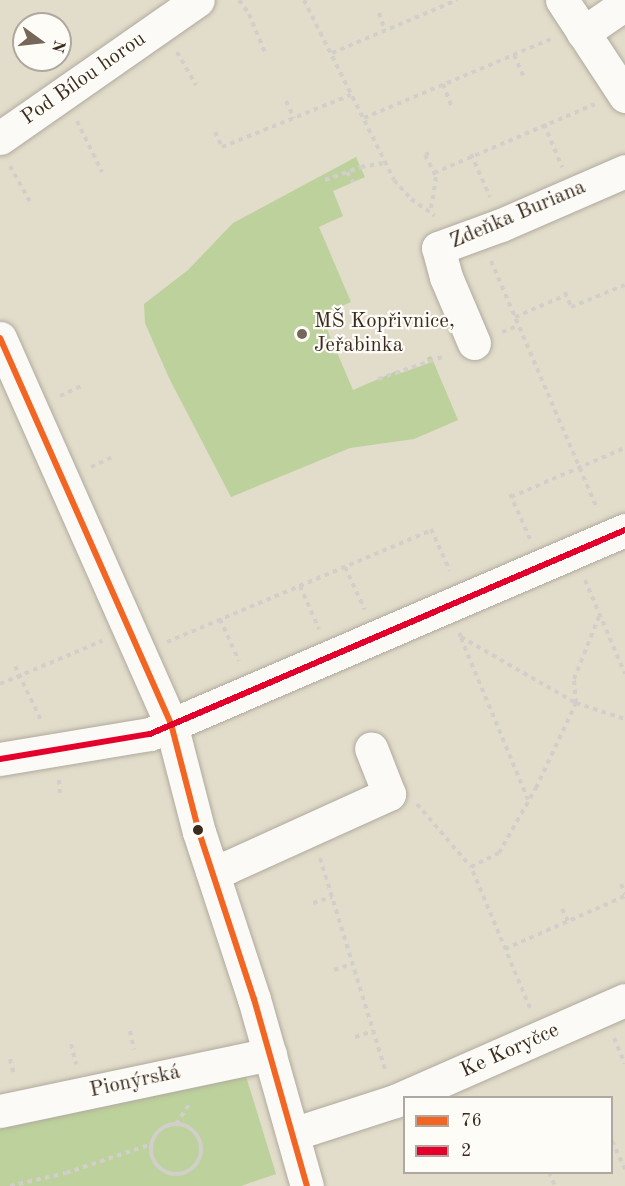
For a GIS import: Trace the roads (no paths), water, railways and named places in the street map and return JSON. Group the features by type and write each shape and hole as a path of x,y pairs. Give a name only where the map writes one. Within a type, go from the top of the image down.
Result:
{"street":[{"name":"Pod Bílou horou","path":"2,148 62,95 198,0"},
{"path":"562,0 569,35 612,99"},
{"path":"569,35 625,4"},
{"name":"Zdeňka Buriana","path":"474,343 446,277 438,248 501,225 625,171"},
{"path":"0,338 171,724 212,871 270,1054 307,1186"},
{"path":"0,759 150,734 450,589 573,552 625,530"},
{"path":"212,871 228,867 389,794 371,748"},
{"name":"Ke Koryčce","path":"406,1096 625,1000"},
{"name":"Pionýrská","path":"0,1111 270,1054"},
{"name":"Ke Koryčce","path":"293,1134 403,1097"}],"place":[{"name":"MŠ Kopřivnice, Jeřabinka","path":"302,334"}]}
